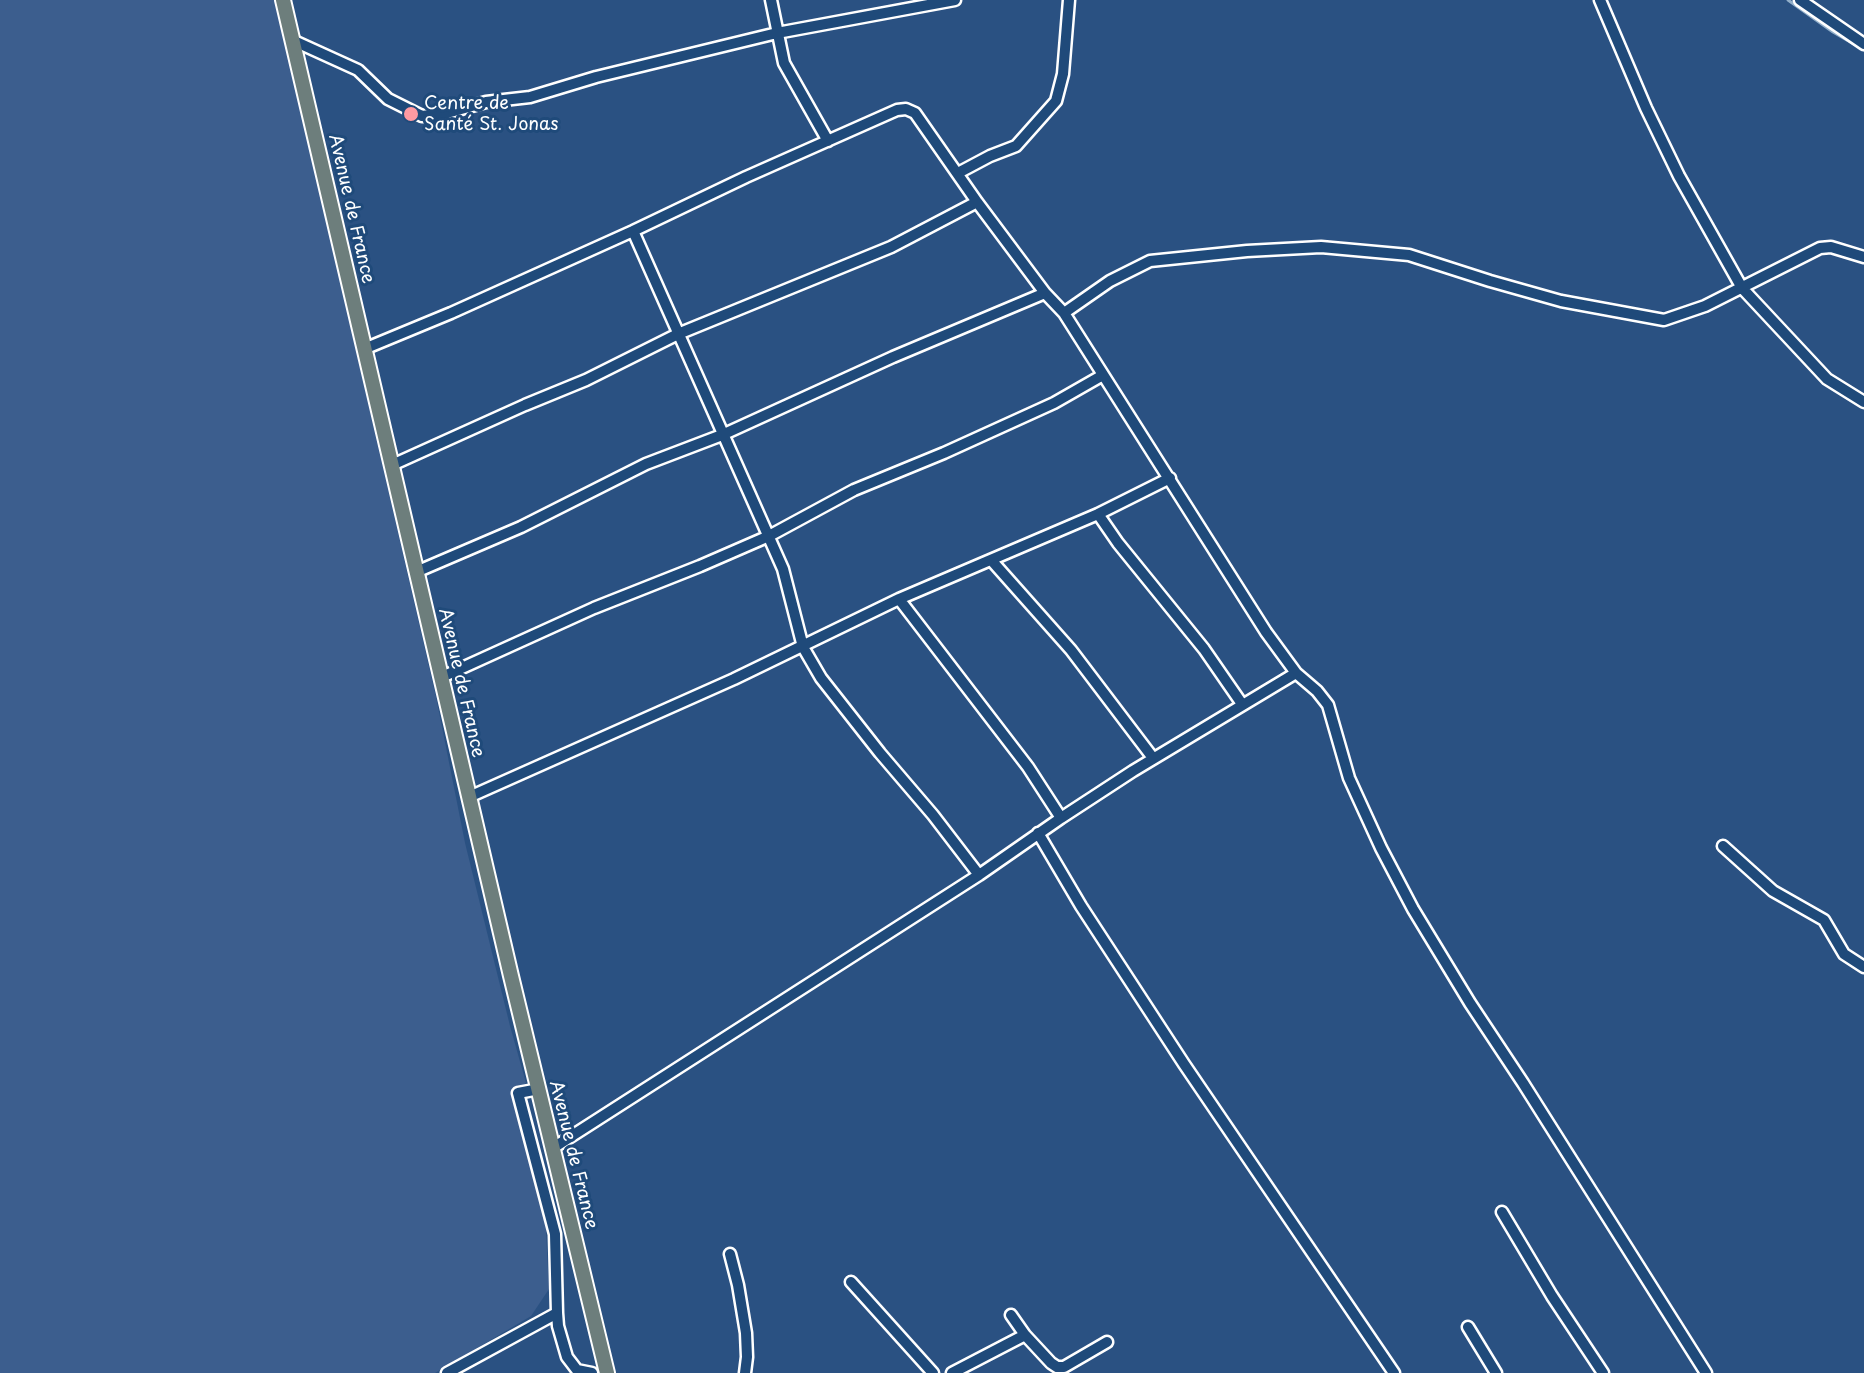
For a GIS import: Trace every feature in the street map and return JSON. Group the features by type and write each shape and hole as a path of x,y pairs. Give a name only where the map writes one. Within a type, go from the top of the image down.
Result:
{"main road":[{"name":"Avenue de France","path":"283,0 393,465 416,572 607,1373"}],"street":[{"path":"771,0 784,63 828,141"},
{"path":"292,40 358,70 388,99 422,116 447,113 486,102 530,97 596,77 777,33 955,0"},
{"path":"958,173 990,156 1016,146 1056,101 1062,74 1069,0"},
{"path":"1600,0 1646,108 1679,176 1742,288 1827,379 1864,402"},
{"path":"1800,0 1864,44"},
{"path":"364,349 451,314 746,177 897,110 915,113 977,202 1045,293 1064,314 1242,594 1296,673 1317,691 1328,705 1349,778 1381,848 1417,916 1706,1373"},
{"path":"393,465 586,380 678,334 891,247 977,202"},
{"path":"633,231 769,536 784,574 803,647 821,678 979,875"},
{"path":"1064,314 1110,281 1150,261 1247,251 1316,247 1409,255 1561,301 1657,320 1672,319 1742,288 1820,248 1831,248 1864,257"},
{"path":"416,572 521,527 646,464 722,435 894,357 1045,293"},
{"path":"442,677 594,608 769,536 854,490 944,453 1054,403 1103,375"},
{"path":"469,796 803,647 899,599 1098,514 1170,478"},
{"path":"1098,514 1168,607 1204,649 1242,704"},
{"path":"992,561 1071,650 1153,758"},
{"path":"899,599 1028,767 1060,818"},
{"path":"553,1148 979,875 1060,818 1153,758 1296,673"},
{"path":"1038,833 1081,906 1184,1064 1394,1373"},
{"path":"1723,846 1773,891 1824,920 1845,954 1864,967"},
{"path":"539,1089 518,1093 555,1234 558,1326 567,1357 577,1372 592,1373"},
{"path":"1502,1212 1552,1296 1603,1373"},
{"path":"730,1254 746,1333 745,1373"},
{"path":"851,1282 933,1373"},
{"path":"447,1373 557,1313"},
{"path":"1011,1315 1025,1335 1051,1363 1060,1367 1107,1342"},
{"path":"1468,1327 1496,1373"},
{"path":"952,1373 1025,1335"}],"shaded area":[{"path":"0,0 278,0 436,697 465,843 526,1083 514,1091 545,1212 549,1289 531,1316 435,1373 0,1373"}],"waterway":[{"path":"1788,0 1833,32 1864,50"}],"place":[{"name":"Centre de Santé St. Jonas","path":"411,114"}]}
